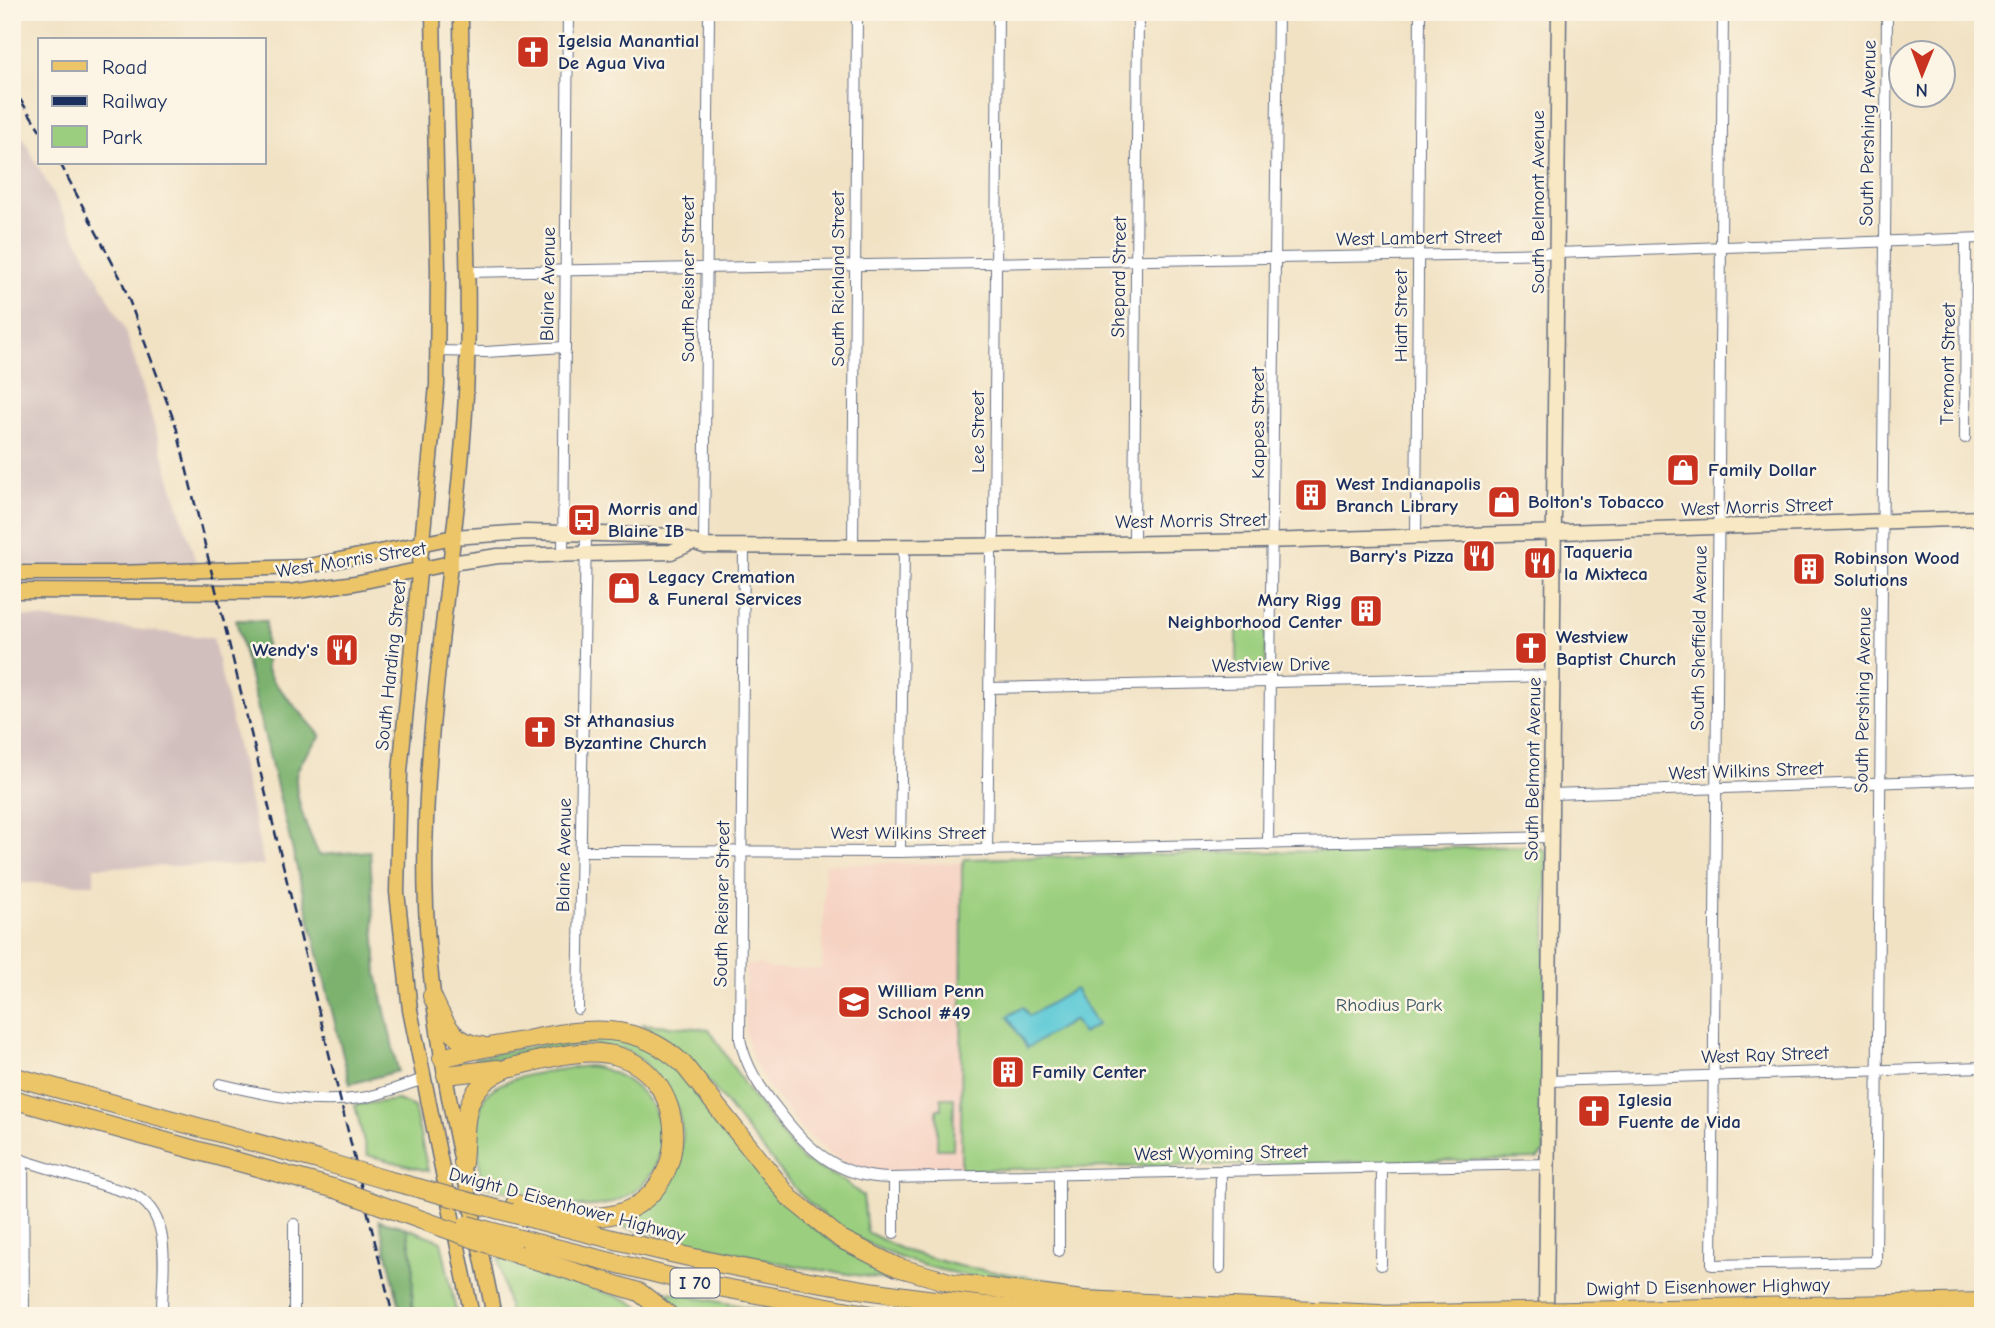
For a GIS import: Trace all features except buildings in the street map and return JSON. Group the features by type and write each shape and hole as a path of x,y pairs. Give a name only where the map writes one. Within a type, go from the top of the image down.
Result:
{"highway":[{"path":"432,996 445,1024 457,1038 475,1045 492,1046"},
{"path":"444,1066 492,1046 590,1028 616,1030 652,1041 683,1064 772,1177 809,1216 864,1252 914,1273 978,1287 1083,1300 1380,1314"},
{"path":"444,1066 508,1068 586,1052 623,1058 643,1070 661,1090 671,1110 675,1135 671,1162 661,1181 645,1199 619,1213 585,1217 510,1208"},
{"path":"463,1163 471,1098 483,1080 508,1068"},
{"name":"Dwight D Eisenhower Highway","path":"12,1076 418,1188 510,1208 660,1252 813,1283 961,1304 1123,1316"},
{"name":"I 70","path":"12,1100 329,1187 518,1246 706,1285 877,1316"},
{"path":"518,1246 639,1292 670,1316"},
{"name":"Dwight D Eisenhower Highway","path":"1307,1316 1983,1302"}],"main road":[{"name":"South Harding Street","path":"433,12 438,351 434,432 400,772 396,864 405,976 472,1316"},
{"path":"461,12 467,352 454,537 425,836 432,996 494,1316"},
{"name":"South Belmont Avenue","path":"1546,1316 1559,12"},
{"name":"West Morris Street","path":"12,573 270,570 337,563 454,537 563,533 675,536 699,544 744,546 904,546 1555,533 1983,518"},
{"name":"West Morris Street","path":"12,591 272,593 322,589 420,568 489,557 671,552 699,544"},
{"path":"424,1079 444,1066"}],"street":[{"name":"Blaine Avenue","path":"563,555 568,12"},
{"name":"South Reisner Street","path":"699,544 709,12"},
{"name":"South Richland Street","path":"853,546 857,12"},
{"name":"Lee Street","path":"987,851 998,12"},
{"name":"Shepard Street","path":"1134,541 1138,12"},
{"name":"Kappes Street","path":"1268,844 1274,539 1278,12"},
{"name":"Hiatt Street","path":"1416,536 1420,12"},
{"name":"South Sheffield Avenue","path":"1712,1265 1723,12"},
{"name":"South Pershing Avenue","path":"1712,1265 1876,1262 1887,12"},
{"name":"West Lambert Street","path":"467,272 1557,253 1983,238"},
{"name":"Tremont Street","path":"1965,438 1966,239"},
{"path":"438,351 565,347"},
{"name":"Blaine Avenue","path":"579,1009 586,533"},
{"name":"South Reisner Street","path":"744,546 738,1022 749,1068 800,1140 817,1154 855,1173 894,1178"},
{"path":"900,852 904,546"},
{"name":"Westview Drive","path":"990,688 1553,676"},
{"name":"West Wilkins Street","path":"1552,794 1983,779"},
{"path":"1268,844 1552,837"},
{"name":"West Wilkins Street","path":"581,851 900,852 1268,844"},
{"name":"West Ray Street","path":"1549,1081 1983,1067"},
{"path":"220,1084 290,1099 346,1099 368,1096 424,1079"},
{"path":"12,1157 132,1194 150,1204 161,1226 162,1316"},
{"path":"23,1160 24,1316"},
{"name":"West Wyoming Street","path":"894,1178 1549,1164"},
{"path":"1381,1265 1382,1167"},
{"path":"1220,1171 1220,1269"},
{"path":"1059,1174 1059,1251"},
{"path":"894,1178 894,1233"},
{"path":"294,1224 294,1316"}],"shaded area":[{"path":"12,117 125,329 197,566 12,566"},
{"path":"12,615 213,638 264,865 94,867 94,884 12,883"},
{"name":"William Penn School #49","path":"964,863 961,1170 877,1172 840,1161 803,1131 765,1082 754,1062 746,1034 745,965 761,964 769,969 822,969 825,864"}],"green space":[{"path":"236,620 266,621 266,668 272,680 321,736 302,762 296,779 307,828 319,855 370,851 377,974 398,1071 350,1084"},
{"path":"1237,626 1266,626 1266,670 1237,670"},
{"name":"Rhodius Park","path":"1538,846 1547,852 1544,1152 1537,1159 961,1170 962,868 965,859"},
{"path":"641,1024 709,1029 749,1092 802,1160 844,1181 863,1196 867,1232 903,1250 959,1266 1117,1291 1033,1284 953,1273 914,1263 877,1248 841,1228 807,1201 693,1064"},
{"path":"598,1034 639,1044 668,1059 690,1081 756,1168 796,1213 839,1246 904,1276 903,1282 795,1266 606,1223 665,1190 680,1161 683,1133 677,1106 643,1061 623,1049 590,1044 475,1062 474,1058"},
{"path":"589,1066 619,1076 641,1092 655,1112 661,1134 659,1157 648,1178 629,1194 602,1205 589,1206 542,1200 481,1185 479,1119 484,1099 490,1091 515,1079"},
{"path":"941,1098 954,1098 953,1149 937,1149 937,1109 941,1109"},
{"path":"398,1100 414,1107 428,1171 367,1155 355,1105"},
{"path":"379,1220 407,1228 413,1261 412,1305 415,1316 402,1316"},
{"path":"407,1228 441,1241 457,1316 415,1316 412,1305 413,1261"},
{"path":"498,1258 628,1300 654,1316 510,1316"},
{"path":"657,1290 793,1316 681,1316 668,1301 655,1294"}],"water":[{"path":"1075,989 1097,1025 1082,1034 1074,1020 1027,1048 1008,1016 1023,1007 1029,1016"}],"railway":[{"path":"12,87 38,127"},
{"path":"61,164 122,281 176,426 393,1316"}],"place":[{"name":"Igelsia Manantial De Agua Viva","path":"533,52"},
{"name":"Family Dollar","path":"1683,470"},
{"name":"West Indianapolis Branch Library","path":"1311,495"},
{"name":"Bolton's Tobacco","path":"1504,502"},
{"name":"Morris and Blaine IB","path":"584,520"},
{"name":"Barry's Pizza","path":"1479,556"},
{"name":"Taqueria la Mixteca","path":"1540,563"},
{"name":"Robinson Wood Solutions","path":"1809,569"},
{"name":"Legacy Cremation & Funeral Services","path":"624,588"},
{"name":"Mary Rigg Neighborhood Center","path":"1366,611"},
{"name":"Westview Baptist Church","path":"1531,648"},
{"name":"Wendy's","path":"342,650"},
{"name":"St Athanasius Byzantine Church","path":"540,732"},
{"name":"William Penn School #49","path":"854,1002"},
{"name":"Family Center","path":"1008,1072"},
{"name":"Iglesia Fuente de Vida","path":"1594,1111"}]}
